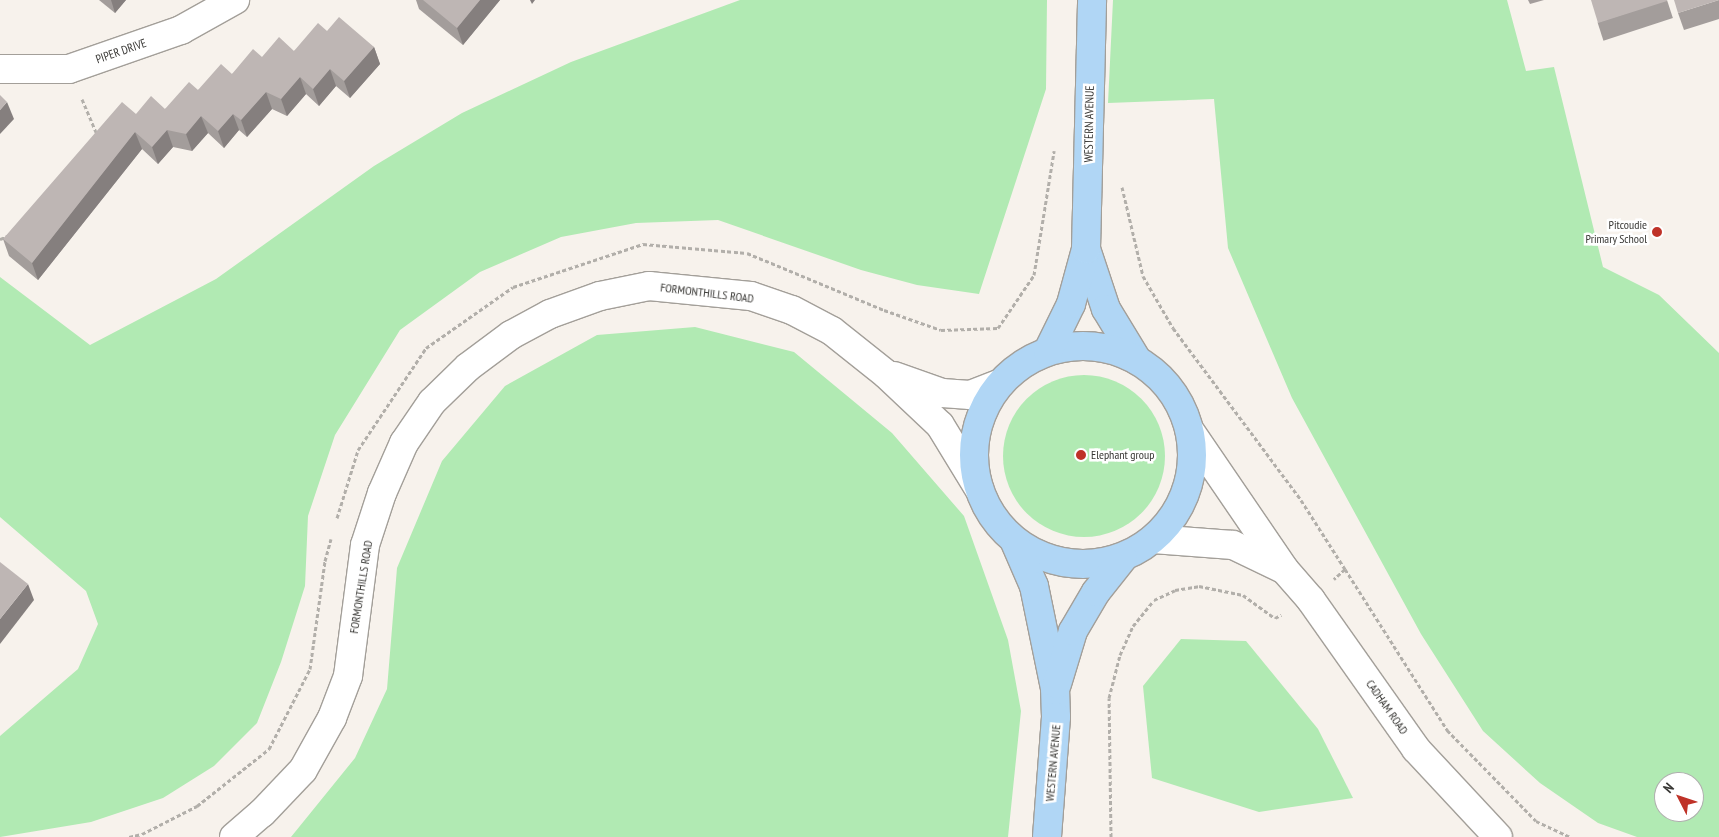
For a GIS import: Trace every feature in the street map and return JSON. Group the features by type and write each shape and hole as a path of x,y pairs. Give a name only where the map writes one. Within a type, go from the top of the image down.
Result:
{"main road":[{"name":"WESTERN AVENUE","path":"1048,351 1071,304 1086,249 1092,0"},
{"name":"WESTERN AVENUE","path":"1086,249 1106,310 1137,360"},
{"path":"1078,346 1108,348 1137,360 1161,378 1179,402 1190,431 1193,461 1187,491 1174,518 1153,540 1122,558 1095,564 1066,563 1038,555 1014,540 992,517 979,489 974,452 981,415 1001,383 1022,364 1048,351 1078,346"},
{"path":"1014,540 1041,613 1055,688"},
{"path":"1055,688 1073,631 1122,558"},
{"name":"WESTERN AVENUE","path":"1047,837 1056,717 1055,688"}],"street":[{"name":"PIPER DRIVE","path":"0,69 69,69 181,30 235,0"},
{"name":"FORMONTHILLS ROAD","path":"234,837 262,813 303,770 332,718 348,676 365,545 382,493 404,443 432,402 468,368 510,335 550,314 600,296 649,286 698,289 751,296 792,310 832,331 886,374 940,425 979,489"},
{"name":"FORMONTHILLS ROAD","path":"886,374 942,393 970,395 1001,383"},
{"name":"CADHAM ROAD","path":"1190,431 1284,569 1311,600 1416,749 1498,837"},
{"name":"CADHAM ROAD","path":"1153,540 1234,546 1284,569"}],"path":[{"path":"69,69 98,133 92,140"},
{"path":"336,524 358,450 426,348 513,287 644,244 747,253 884,310 941,330 998,328 1034,275 1056,137 1089,128"},
{"path":"1121,184 1143,276 1173,328 1301,500 1447,730 1536,821 1570,837"},
{"path":"0,239 12,235"},
{"path":"129,837 142,834 197,806 268,749 310,669 325,561 333,533"},
{"path":"1111,837 1110,698 1126,641 1133,626 1154,600 1175,590 1199,586 1222,588 1243,595 1275,618 1311,600 1345,569"}],"green space":[{"path":"740,0 1047,0 1046,89 979,294 917,285 861,270 718,220 636,223 561,237 480,272 400,330 335,435 308,516 305,586 281,662 257,723 214,766 163,798 91,822 0,837 0,736 78,669 98,624 86,591 0,517 0,277 90,345 216,279 374,166 462,113 571,62"},
{"path":"1113,0 1507,0 1526,71 1554,67 1603,267 1659,295 1719,353 1719,837 1637,837 1598,823 1540,783 1483,731 1421,634 1292,398 1228,248 1214,99 1108,103"},
{"path":"695,327 794,352 892,433 964,516 1008,640 1021,711 1008,837 291,837 355,758 387,689 397,568 442,461 505,386 597,335"},
{"path":"1092,375 1108,378 1122,384 1136,393 1147,404 1162,432 1165,456 1164,472 1156,494 1147,508 1136,519 1108,534 1076,537 1060,534 1046,528 1032,519 1021,508 1006,480 1003,448 1006,432 1012,418 1021,404 1032,393 1060,378"},
{"path":"1181,639 1246,641 1318,729 1353,798 1259,812 1152,778 1143,686"}],"building":[{"path":"423,0 480,0 457,28"},
{"path":"1591,0 1667,0 1667,1 1598,23"},
{"path":"1674,0 1719,0 1678,13"},
{"path":"339,17 374,47 344,81 330,69 313,89 300,77 281,99 266,92 241,120 233,114 218,131 201,116 186,134 167,130 152,147 135,132 32,263 3,239 122,102 136,114 151,96 165,109 189,82 198,90 221,64 232,74 253,49 262,57 279,37 294,51 318,23 327,31"},
{"path":"0,95 7,102 0,110"},
{"path":"0,562 28,584 0,619"}],"place":[{"name":"Pitcoudie Primary School","path":"1657,232"},
{"name":"Elephant group","path":"1081,455"}]}
